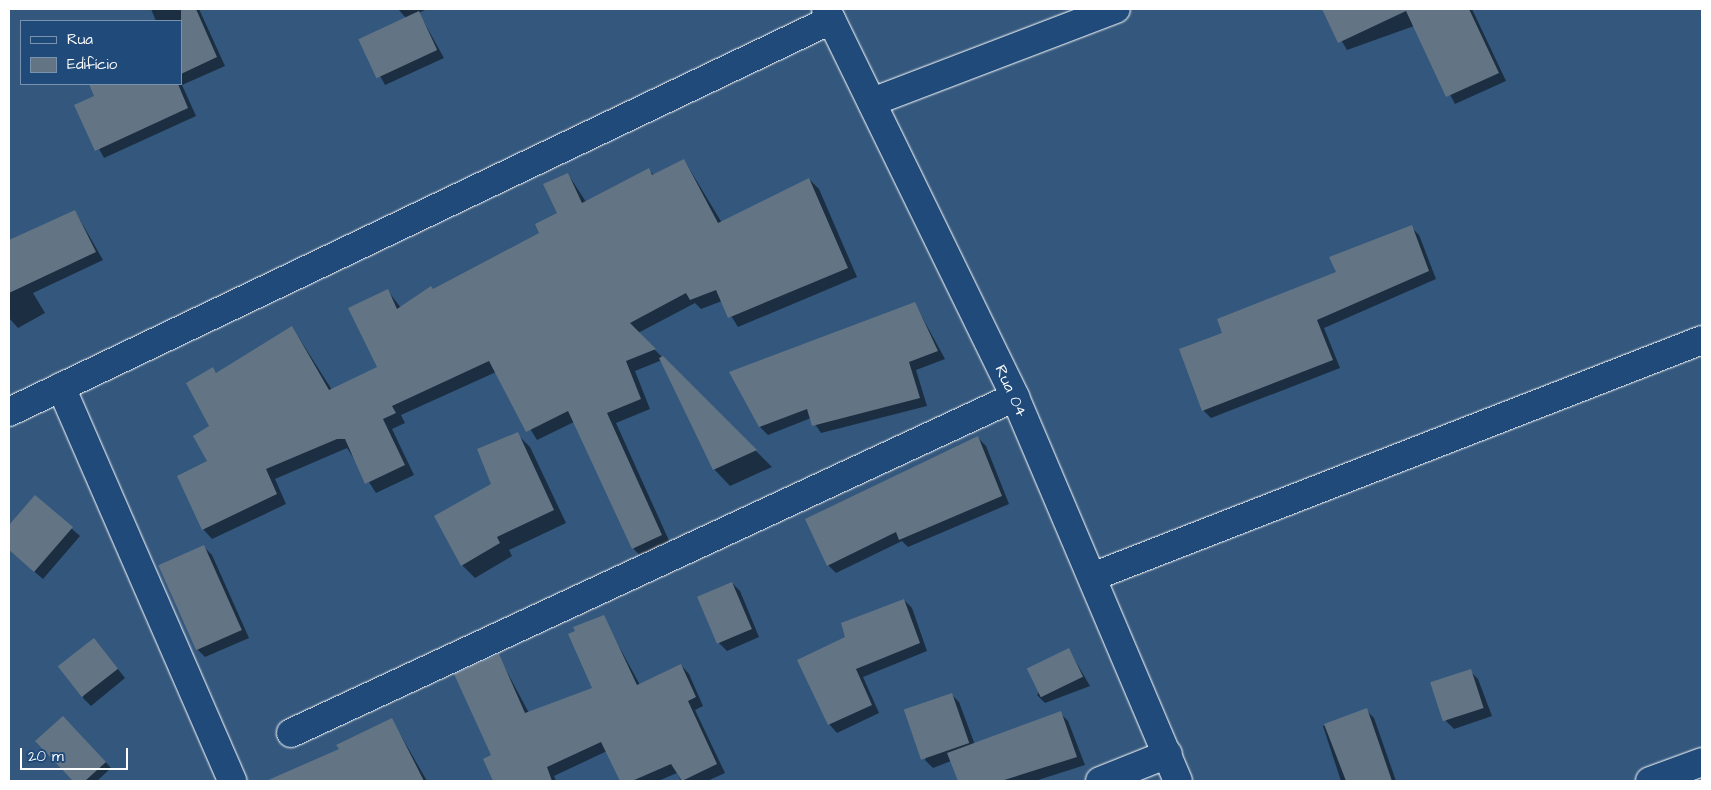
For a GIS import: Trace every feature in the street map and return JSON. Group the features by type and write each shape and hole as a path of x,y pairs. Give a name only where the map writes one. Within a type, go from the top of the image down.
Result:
{"street":[{"path":"872,102 1116,9"},
{"path":"9,412 829,15"},
{"name":"Rua 04","path":"829,15 1015,398 1178,781"},
{"path":"1092,577 1702,340"},
{"path":"61,387 232,781"},
{"path":"291,733 1015,398"},
{"path":"1100,781 1168,754"},
{"path":"1650,781 1702,762"}],"building":[{"path":"181,9 196,9 217,57 182,74 182,20"},
{"path":"1322,9 1469,9 1499,73 1446,97 1406,11 1338,43"},
{"path":"419,11 437,50 376,78 358,39"},
{"path":"89,85 178,85 188,108 95,151 74,105 94,96"},
{"path":"684,159 718,223 809,178 848,268 728,318 716,290 690,300 686,293 630,323 656,349 626,361 641,399 607,413 662,535 632,549 568,411 526,432 489,361 392,406 396,413 383,419 405,465 365,484 345,439 337,439 266,469 277,494 202,530 177,476 207,461 193,436 209,426 186,383 213,367 216,373 292,326 329,390 377,367 348,308 388,289 397,309 431,286 433,289 539,233 535,224 557,213 543,184 568,173 582,203 649,168 652,175"},
{"path":"75,210 96,252 9,293 9,240"},
{"path":"1412,225 1429,271 1317,320 1333,360 1202,411 1179,349 1222,333 1217,319 1336,272 1329,257"},
{"path":"915,302 938,351 909,362 920,398 812,426 807,409 759,427 729,372"},
{"path":"663,356 757,450 713,470 659,358"},
{"path":"518,432 554,510 497,537 500,543 461,566 434,516 491,484 477,449"},
{"path":"978,436 1002,496 899,540 896,532 827,566 805,519"},
{"path":"35,495 73,527 34,572 9,550 9,525"},
{"path":"204,545 242,630 196,650 158,565"},
{"path":"732,582 752,629 717,644 697,597"},
{"path":"904,599 920,643 856,669 872,705 828,725 797,660 845,637 841,623"},
{"path":"604,615 637,685 681,664 696,697 688,701 717,764 682,781 671,764 632,781 620,781 601,742 547,767 552,781 493,781 483,759 491,755 454,674 499,654 525,713 592,688 568,634 575,631 573,627"},
{"path":"94,638 118,669 82,697 58,666"},
{"path":"1069,648 1083,677 1041,697 1027,669"},
{"path":"1471,669 1484,708 1443,721 1430,682"},
{"path":"952,693 969,743 921,760 904,710"},
{"path":"1367,708 1392,781 1346,781 1324,724"},
{"path":"1061,711 1077,757 1001,781 958,781 947,753"},
{"path":"63,716 106,762 85,781 73,781 35,741"},
{"path":"392,718 424,781 266,781 339,749 336,745"}]}
